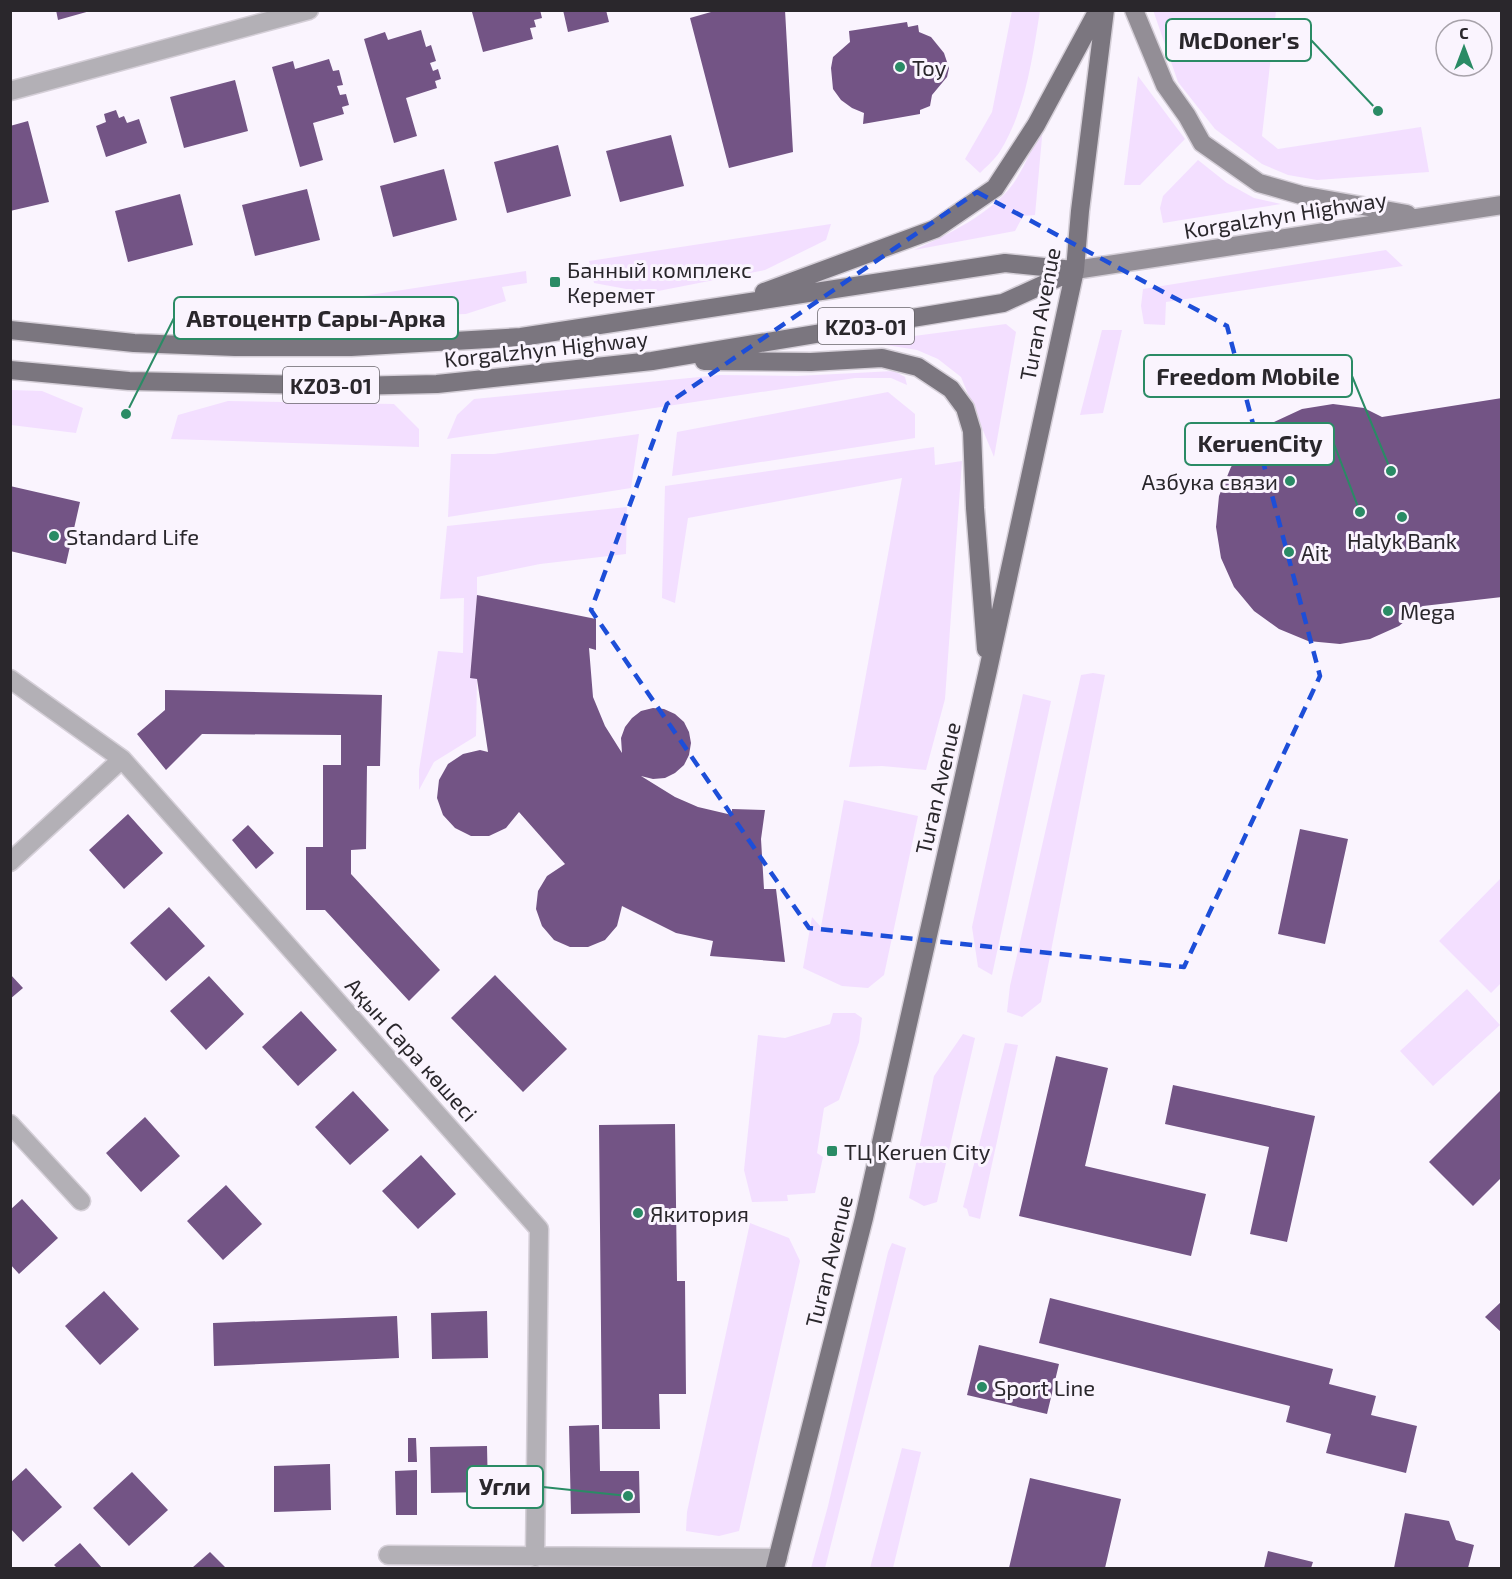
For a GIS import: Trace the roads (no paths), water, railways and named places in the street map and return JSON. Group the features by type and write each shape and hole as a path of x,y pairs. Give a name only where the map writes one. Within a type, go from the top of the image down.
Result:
{"main road":[{"path":"726,306 935,229 995,188 1036,125 1098,10"},
{"name":"Turan Avenue","path":"777,1563 864,1218 988,670 1075,270 1105,10"},
{"path":"1134,10 1165,85 1187,116 1202,143 1259,183 1301,195 1424,217"},
{"name":"Korgalzhyn Highway","path":"10,330 145,343 235,347 351,347 521,337 1005,263 1075,270 1502,205"},
{"name":"Korgalzhyn Highway","path":"10,370 129,381 352,386 436,384 651,361 1003,303 1075,270"},
{"path":"651,361 811,362 882,358 918,367 951,389 965,408 972,431 975,508 988,670"}],"street":[{"path":"10,91 309,10"},
{"name":"Ақын Сара көшесі","path":"10,679 122,759 539,1229 535,1557"},
{"path":"10,862 122,759"},
{"path":"10,1124 81,1201"},
{"path":"388,1555 535,1557 676,1563 777,1563"}],"place":[{"name":"Toy","path":"900,67"},
{"name":"McDoner's","path":"1378,111"},
{"name":"Банный комплекс Керемет","path":"555,282"},
{"name":"Автоцентр Сары-Арка","path":"126,414"},
{"name":"Freedom Mobile","path":"1391,471"},
{"name":"Азбука связи","path":"1290,481"},
{"name":"KeruenCity","path":"1360,512"},
{"name":"Halyk Bank","path":"1402,517"},
{"name":"Standard Life","path":"54,536"},
{"name":"Ait","path":"1289,552"},
{"name":"Mega","path":"1388,611"},
{"name":"ТЦ Keruen City","path":"832,1151"},
{"name":"Якитория","path":"638,1213"},
{"name":"Sport Line","path":"982,1387"},
{"name":"Угли","path":"628,1496"}]}
